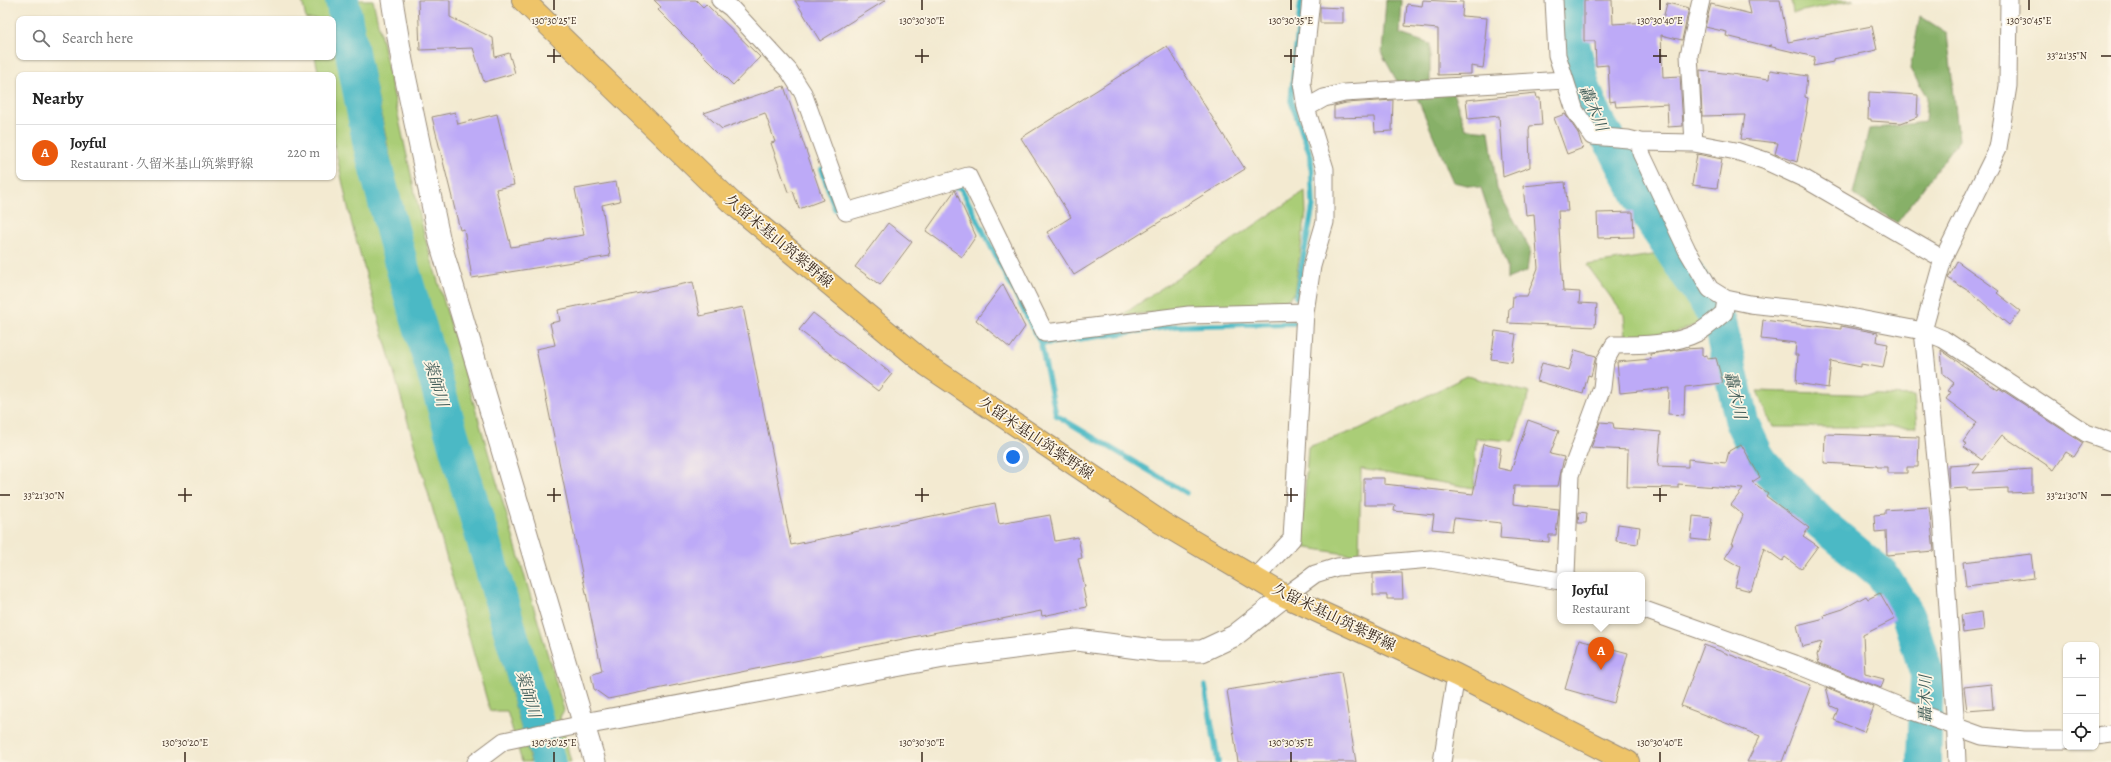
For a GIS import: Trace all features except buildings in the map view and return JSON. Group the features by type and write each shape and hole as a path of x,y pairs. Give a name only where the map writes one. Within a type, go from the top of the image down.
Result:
{"main road":[{"name":"久留米基山筑紫野線","path":"523,0 730,201 927,365 1162,523 1256,577 1285,596 1456,675 1628,762"}],"street":[{"path":"392,0 402,61 440,242 595,762"},
{"path":"720,0 731,8 789,71 803,93 846,212 968,176 1045,333 1189,315 1305,312"},
{"path":"1256,577 1292,539 1305,312 1312,266 1325,222 1325,169 1306,108 1302,83 1311,0"},
{"path":"1554,0 1557,55 1575,110 1592,136 1694,143 1736,151 1766,161 1805,179 1943,259"},
{"path":"1694,143 1689,55 1701,0"},
{"path":"1957,762 1956,726 1942,518 1923,331 1943,259 1998,148 2008,86 2010,0"},
{"path":"1306,108 1324,98 1344,93 1564,80"},
{"path":"1634,140 1642,153 1687,250 1710,289 1725,306"},
{"path":"1566,572 1570,475 1602,388 1605,361 1614,345 1638,345 1669,341 1700,332 1725,306 1750,304 1823,312 1923,331 1943,339 2086,433 2111,442"},
{"path":"476,762 504,741 584,724 944,657 1077,640 1161,651 1202,651 1234,636 1315,574 1337,567 1431,559 1557,580"},
{"path":"1645,610 1795,664 1904,708 1982,736 2024,740 2063,740"},
{"path":"1442,762 1456,675"},
{"path":"2099,736 2111,734"}],"green space":[{"path":"302,0 328,0 331,16 305,16"},
{"path":"357,0 373,0 424,234 564,710 560,717 571,762 561,762 404,223"},
{"path":"1386,0 1402,0 1400,34 1430,44 1430,82 1398,83 1382,54"},
{"path":"1791,0 1854,0 1793,13"},
{"path":"1920,16 1947,33 1959,140 1897,223 1853,194 1869,129 1925,122 1927,97 1910,69"},
{"path":"336,38 374,215 531,762 522,762 507,711 490,711 352,225 336,153 336,72 318,72 316,60 336,60"},
{"path":"1453,93 1466,129 1489,131 1497,189 1530,249 1527,271 1507,279 1507,267 1481,188 1453,182 1416,95"},
{"path":"1305,191 1306,213 1294,294 1282,304 1122,315"},
{"path":"1659,254 1701,323 1667,335 1626,337 1624,315 1587,265"},
{"path":"1467,376 1530,393 1513,441 1476,438 1474,488 1361,469 1359,556 1301,547 1308,447 1359,429"},
{"path":"1757,391 1914,396 1917,427 1773,427"}],"waterway":[{"name":"薬師川","path":"342,0 370,146 401,263 549,762"},
{"path":"1296,297 1313,206 1311,157 1291,101 1301,0"},
{"name":"轟木川","path":"1569,0 1572,39 1583,86 1597,121 1615,149 1653,223 1720,323 1742,423 1757,455 1764,465 1822,524 1883,575 1908,615 1927,674 1924,762"},
{"path":"822,169 835,209"},
{"path":"955,187 960,186 1041,344 1056,415 1186,493"},
{"path":"1041,344 1176,326 1298,323"},
{"path":"1205,686 1218,762"}],"place":[{"name":"Joyful","path":"1601,670"}]}
